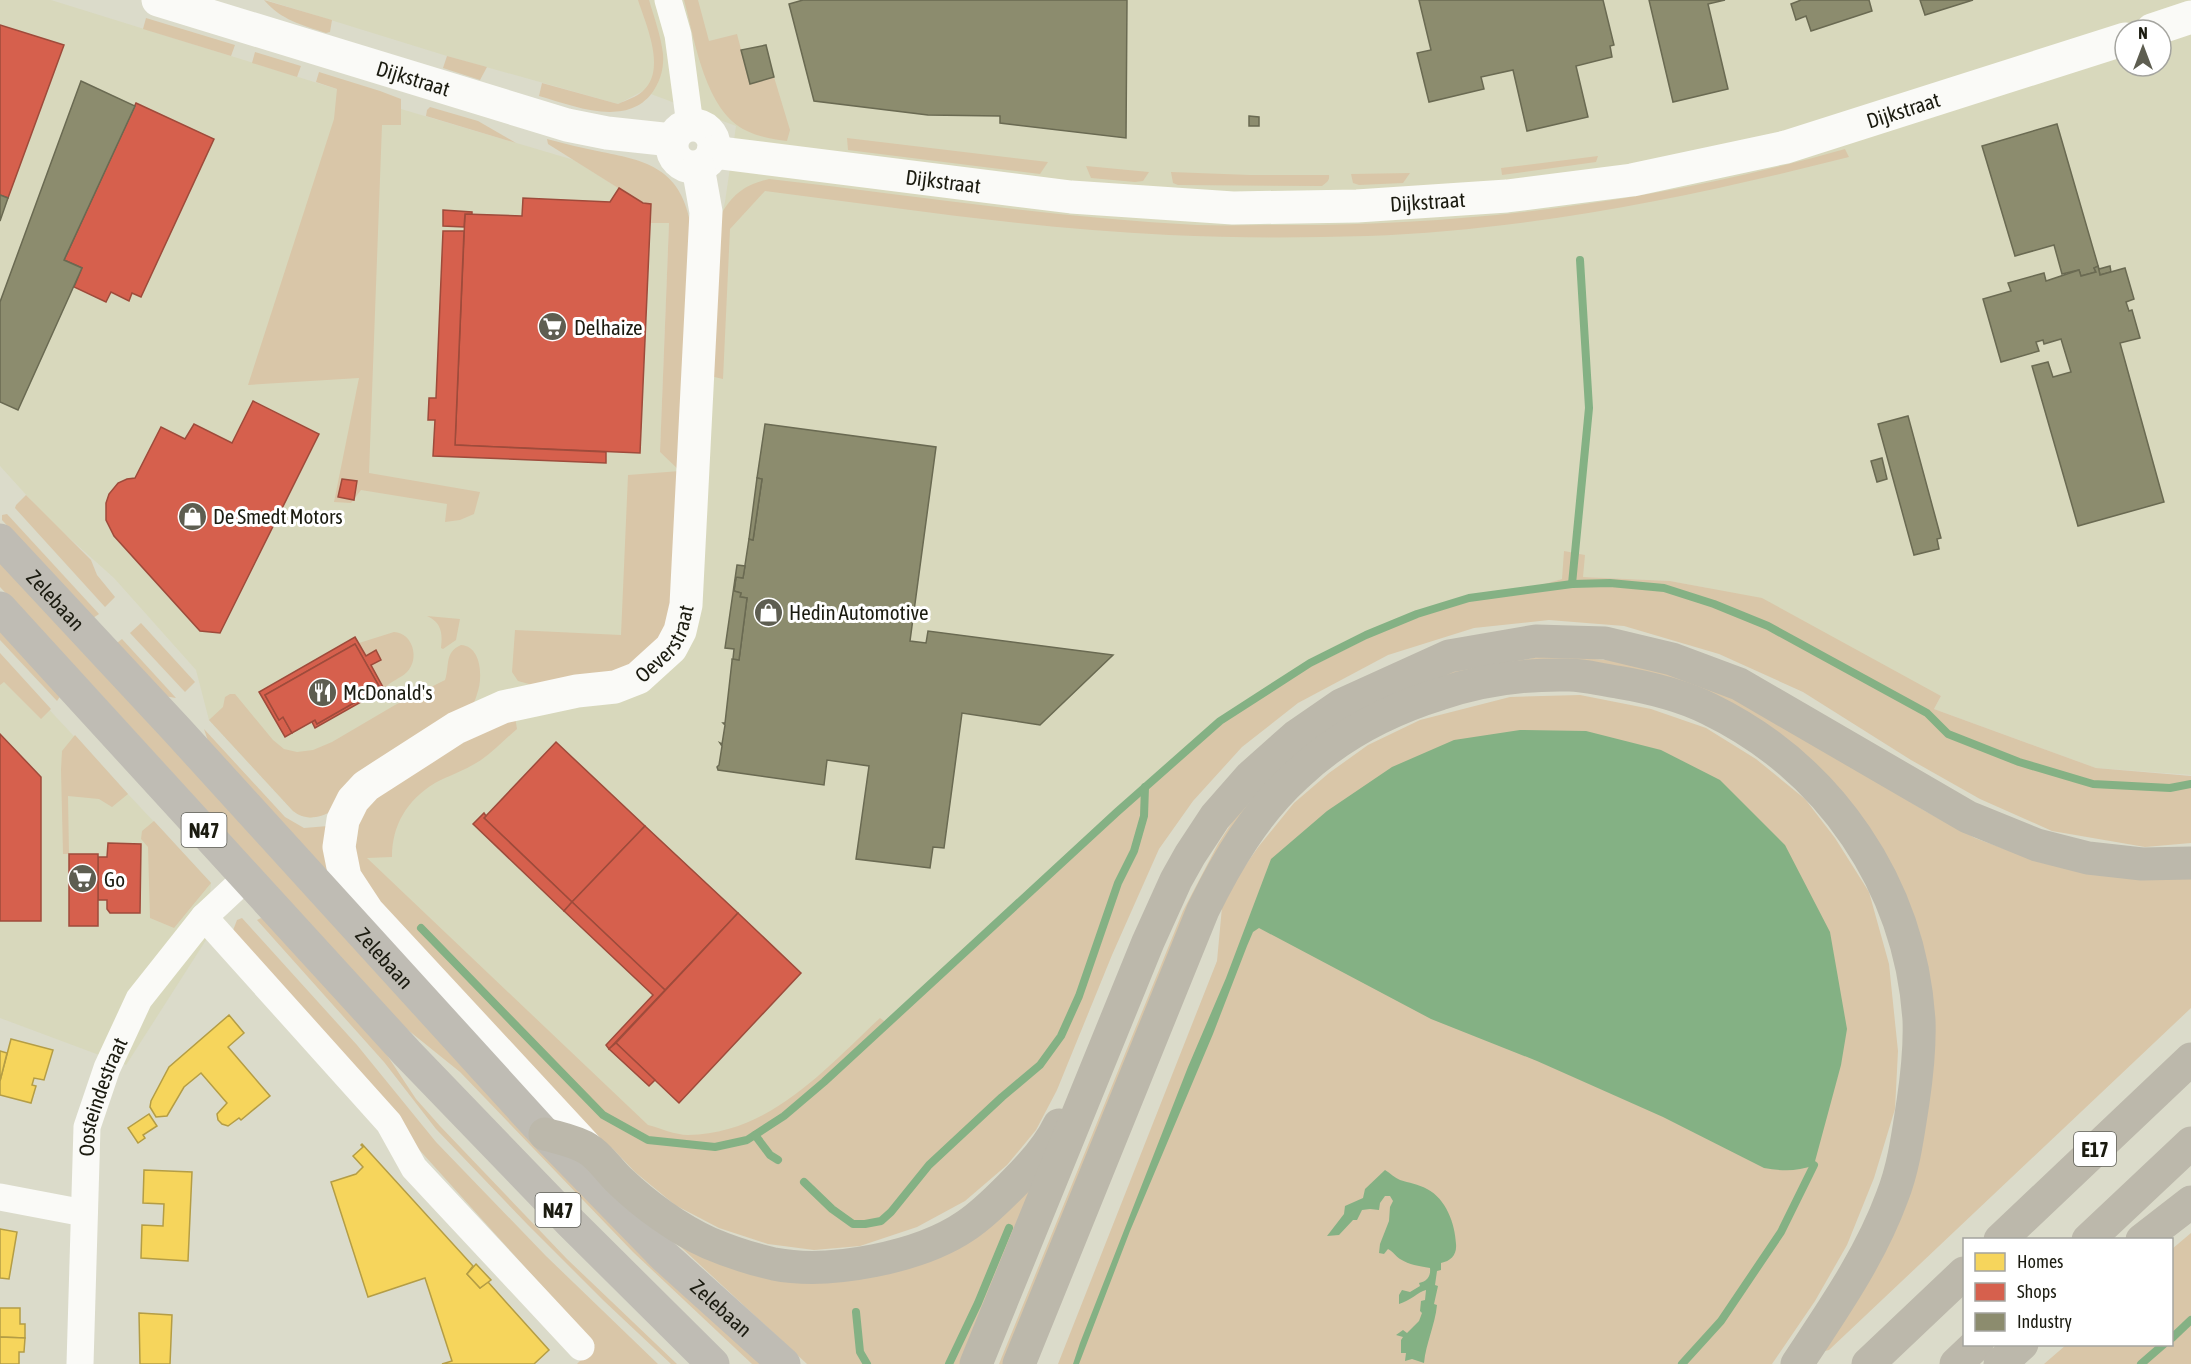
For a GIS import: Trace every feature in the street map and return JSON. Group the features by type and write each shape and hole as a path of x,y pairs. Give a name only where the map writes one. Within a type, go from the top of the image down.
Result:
{"highway":[{"path":"976,1364 1148,942 1176,880 1215,817 1251,776 1296,736 1341,705 1449,656 1536,641 1605,643 1672,659 1739,684 1968,817 2037,845 2088,858 2131,863 2191,863"},
{"path":"1019,1364 1203,910 1220,876 1268,806 1297,775 1329,749 1373,721 1412,703 1466,685 1523,676 1572,675 1644,687 1706,707 1751,732 1793,764 1837,807 1868,853 1889,895 1909,956 1919,1020 1917,1076 1907,1143 1893,1196 1843,1294 1797,1364"},
{"path":"544,1134 588,1149 621,1183 682,1228 708,1243 740,1255 776,1264 806,1267 870,1261 934,1242 967,1225 1000,1198 1030,1167 1056,1131 1074,1094 1154,897 1172,863 1193,831 1215,817"},
{"path":"1038,1364 1057,1307 1196,963 1203,910"},
{"name":"E17","path":"2001,1238 2191,1059"},
{"path":"2089,1238 2191,1143"},
{"path":"2143,1238 2191,1202"},
{"path":"1868,1364 1963,1275"},
{"path":"1956,1364 1975,1346"},
{"path":"2000,1364 2020,1346"}],"main road":[{"name":"Zelebaan","path":"0,540 544,1134 664,1256 784,1364"},
{"name":"N47","path":"0,608 424,1070 570,1223 714,1364"}],"street":[{"name":"Dijkstraat","path":"158,0 567,125 607,133 681,132"},
{"path":"668,0 678,35 681,132 672,151 678,162 684,166 706,159"},
{"path":"2173,23 2191,17"},
{"name":"Dijkstraat","path":"706,159 1071,197 1233,208 1357,206 1507,196 1632,180 1786,147 2113,43"},
{"name":"Oeverstraat","path":"588,1149 368,912 345,877 339,847 343,820 352,800 366,786 456,728 502,706 615,687 638,678 671,648 680,631 687,605 706,212 706,159"},
{"name":"Oosteindestraat","path":"80,1364 87,1127 107,1068 139,999 204,917 247,877"},
{"path":"204,917 389,1123 414,1168 581,1347"},
{"path":"0,1197 84,1213"}],"shaded area":[{"path":"0,0 51,0 401,109 574,160 642,203 651,204 669,223 660,452 681,471 675,664 717,232 725,202 736,126 643,91 618,104 447,56 266,0 2191,0 2191,775 2096,768 1934,709 1941,696 1707,588 1670,581 1583,577 1562,579 1523,590 1469,598 1417,614 1366,635 1310,663 1220,721 824,1082 747,1140 648,1140 373,871 333,811 310,818 293,811 209,720 196,670 114,578 48,519 0,466"},
{"path":"264,0 332,20 330,32 326,33 292,21 277,12"},
{"path":"638,0 649,0 663,54 658,82 643,102 630,109 616,112 584,109 539,96 542,83 618,104 643,91 650,82 654,60 653,47"},
{"path":"684,0 698,0 709,41 737,34 750,84 774,77 790,130 787,141 747,131 733,122 721,108 704,73"},
{"path":"146,18 235,45 231,56 143,29"},
{"path":"255,52 301,66 297,77 252,63"},
{"path":"447,56 487,67 480,80 443,68"},
{"path":"319,72 401,99 401,125 382,125 369,473 480,492 474,514 460,520 445,522 447,504 361,490 351,503 334,502 359,378 248,385 334,119 337,89 316,82"},
{"path":"430,107 478,121 516,143 426,116"},
{"path":"847,138 1048,162 1040,174 848,150"},
{"path":"547,139 634,159 659,170 678,190 685,203 690,221 676,588 664,635 622,671 536,686 518,681 512,672 515,630 621,635 628,475 680,471 660,452 669,223 650,223 651,204 642,203 548,144"},
{"path":"1845,149 1849,157 1790,172 1610,209 1489,227 1367,236 1243,237 1118,232 967,217 765,191 730,229 723,379 710,376 720,216 740,192 753,184 769,179 1036,212 1143,222 1197,225 1351,224 1422,221 1565,207 1706,183"},
{"path":"1598,156 1596,162 1502,175 1501,168"},
{"path":"1086,166 1149,172 1143,181 1135,182 1091,178"},
{"path":"1171,172 1329,175 1329,177 1322,186 1178,185 1173,183"},
{"path":"1410,173 1403,183 1359,185 1353,183 1351,174"},
{"path":"26,495 91,560 97,575 115,597 105,607 15,508"},
{"path":"7,514 99,614 93,618 2,520 2,515"},
{"path":"1564,551 1585,555 1583,577 1670,581 1762,598 1941,696 1934,709 2096,768 2191,776 2191,843 2145,847 2052,831 1980,799 1911,760 1803,692 1719,654 1624,626 1549,620 1474,628 1388,655 1298,703 1242,747 1193,801 1159,849 1112,955 1057,1090 1036,1130 1007,1165 965,1201 917,1227 860,1246 814,1250 768,1244 719,1228 675,1205 635,1172 612,1148 601,1147 394,923 353,865 360,817 371,799 423,759 515,717 517,729 490,753 470,767 435,783 416,797 398,824 392,857 367,858 648,1125 683,1135 718,1132 770,1111 817,1077 880,1018 887,1023 1220,721 1310,663 1366,635 1417,614 1469,598 1523,590 1562,579"},
{"path":"0,561 760,1364 752,1364 633,1252 460,1072 403,1026 0,587"},
{"path":"427,616 460,619 456,640 443,649 441,648 440,629 432,618"},
{"path":"141,623 195,682 185,692 130,633"},
{"path":"0,628 61,695 57,701 0,640"},
{"path":"394,632 401,633 410,642 414,654 413,660 407,672 384,689 371,665 381,660 376,651 366,656 359,643"},
{"path":"122,639 176,698 164,696 117,643"},
{"path":"461,645 473,651 479,664 479,688 471,708 333,811 322,815 307,817 293,811 209,720 223,707 225,697 235,694 273,740 284,749 297,752 313,750 332,742 395,705 445,680 450,655"},
{"path":"0,653 51,709 41,719 4,682 0,685"},
{"path":"1550,655 1650,664 1752,704 1925,811 1975,838 2042,863 2191,876 2191,1008 1829,1350 1825,1351 1896,1216 1916,929 1765,726 1508,666 1261,797 1006,1364 999,1364 1183,911 1218,844 1240,810 1422,677"},
{"path":"0,657 211,883 206,940 126,1065 0,1018"},
{"path":"1580,695 1651,709 1706,728 1756,759 1805,799 1835,838 1869,892 1889,964 1898,1051 1895,1109 1874,1178 1847,1245 1815,1301 1772,1364 1058,1364 1217,961 1222,907 1242,870 1259,846 1294,803 1329,773 1368,745 1420,720 1510,697"},
{"path":"204,729 285,817 304,828 328,826 328,874 210,747"},
{"path":"1520,730 1586,731 1661,750 1720,780 1785,845 1830,932 1847,1029 1841,1065 1814,1165 1789,1170 1764,1168 1663,1117 1537,1061 1431,1019 1259,928 1253,932 1247,946 1213,1034 1130,1231 1079,1364 1073,1364 1271,859 1327,811 1392,767 1454,740"},
{"path":"75,735 128,794 112,807 99,799 68,796 69,854 63,854 62,751"},
{"path":"154,821 211,883 174,928 150,918 148,847 141,839 142,831"},
{"path":"242,918 357,1045 436,1142 546,1256 658,1364 577,1364 595,1345 406,1135 232,933 237,920"},
{"path":"261,918 266,920 379,1043 416,1099 440,1126 567,1259 677,1364 671,1364 604,1301 436,1129 384,1062 257,920"},
{"path":"1385,1170 1398,1179 1434,1193 1448,1212 1454,1228 1456,1248 1454,1254 1448,1261 1441,1263 1441,1270 1437,1271 1435,1285 1438,1286 1434,1304 1437,1305 1424,1363 1412,1359 1405,1361 1406,1353 1401,1353 1403,1337 1396,1335 1403,1330 1407,1333 1419,1321 1422,1313 1420,1311 1421,1301 1425,1300 1426,1290 1399,1304 1399,1295 1402,1290 1410,1292 1420,1286 1419,1283 1429,1276 1430,1268 1407,1263 1388,1249 1384,1254 1379,1253 1393,1201 1390,1196 1385,1196 1380,1203 1379,1210 1362,1210 1357,1220 1353,1220 1339,1235 1327,1236 1344,1214 1345,1206 1363,1198 1365,1189"},
{"path":"1041,1174 964,1364 807,1364 670,1237 834,1280"},
{"path":"2191,1233 2191,1364 2044,1364 2065,1346 2173,1346 2173,1248"}],"building: Homes":[{"path":"229,1015 244,1033 228,1047 270,1096 241,1120 239,1118 228,1126 222,1124 217,1114 227,1103 201,1073 184,1087 167,1116 156,1117 150,1107 151,1101 169,1067"},
{"path":"11,1039 53,1050 44,1080 34,1078 32,1085 36,1086 31,1103 0,1095 0,1081"},
{"path":"0,1051 7,1053 0,1081"},
{"path":"149,1114 157,1126 143,1135 145,1138 138,1143 128,1128"},
{"path":"362,1144 473,1266 467,1274 480,1288 488,1282 549,1350 534,1364 442,1364 452,1361 425,1278 368,1297 331,1182 356,1174 363,1167 353,1156 363,1147"},
{"path":"144,1170 192,1172 188,1261 141,1258 142,1225 163,1226 164,1204 143,1203"},
{"path":"0,1229 17,1232 9,1279 0,1278"},
{"path":"476,1264 491,1280 480,1288 467,1274"},
{"path":"0,1308 20,1308 20,1324 25,1324 25,1338 0,1337"},
{"path":"139,1313 172,1315 170,1364 140,1364"},
{"path":"0,1337 25,1338 24,1352 19,1352 19,1364 0,1364"}],"building: Shops":[{"path":"0,25 64,45 8,198 0,195"},
{"path":"136,103 214,139 141,297 132,293 129,301 111,292 106,302 74,287 82,268 64,260"},
{"name":"Delhaize","path":"619,188 643,203 651,204 640,453 455,445 465,214 522,216 523,198 610,202"},
{"path":"443,210 472,212 472,214 465,214 464,227 443,226"},
{"path":"443,231 464,231 455,445 606,452 606,463 433,456 435,420 428,420 429,398 436,398"},
{"name":"De Smedt Motors","path":"253,401 319,434 220,633 200,631 114,536 106,520 106,503 109,494 118,483 135,478 161,427 185,439 194,424 232,443"},
{"path":"342,479 357,481 354,500 338,497"},
{"path":"355,637 366,656 376,650 381,660 371,665 384,689 315,728 312,722 315,720 317,724 380,688 355,644 265,695 279,720 283,717 292,733 285,737 259,692"},
{"name":"McDonald's","path":"355,644 380,688 317,724 315,720 292,733 283,717 279,720 265,695"},
{"path":"0,734 41,777 41,921 0,921"},
{"path":"556,742 645,826 572,902 484,818"},
{"path":"484,813 486,816 484,818 572,902 564,911 473,824"},
{"path":"645,826 738,913 665,990 572,902"},
{"path":"108,843 141,844 140,913 110,913 107,909 107,900 98,900 98,857 107,857"},
{"name":"Go","path":"69,854 98,854 98,926 69,926"},
{"path":"572,902 665,990 609,1049 606,1045 653,995 564,911"},
{"path":"738,913 801,973 679,1103 616,1043"},
{"path":"616,1043 655,1080 649,1086 609,1049"}],"building: Industry":[{"path":"803,0 1127,0 1126,138 1000,123 1000,116 928,115 814,101 789,4"},
{"path":"1419,0 1603,0 1614,45 1610,46 1612,57 1576,66 1588,117 1527,131 1513,70 1481,77 1484,89 1429,102 1417,53 1431,50"},
{"path":"1649,0 1725,0 1708,4 1728,89 1673,102"},
{"path":"1801,0 1869,0 1872,11 1811,31 1806,16 1796,20 1791,4"},
{"path":"1920,0 1973,0 1925,15"},
{"path":"766,45 774,77 750,84 741,50"},
{"path":"81,81 135,106 64,260 82,268 18,410 0,402 0,302"},
{"path":"1249,116 1259,117 1259,126 1249,126"},
{"path":"2057,124 2099,269 2110,266 2111,272 2100,275 2098,266 2094,268 2096,272 2081,276 2079,270 2062,274 2054,245 2015,256 1982,146"},
{"path":"0,195 8,198 0,221"},
{"path":"2098,266 2100,275 2125,268 2134,299 2126,302 2129,311 2132,310 2140,338 2120,343 2164,502 2078,526 2032,366 2048,362 2053,377 2071,372 2061,339 2044,344 2043,340 2036,342 2039,351 2001,362 1983,299 2011,291 2008,283 2044,273 2046,281 2079,270 2081,276 2096,272 2094,268"},
{"path":"1908,416 1941,538 1937,539 1939,549 1914,555 1878,424"},
{"path":"765,424 936,447 910,641 926,643 928,631 1113,655 1040,725 962,713 944,848 933,847 930,868 856,859 869,766 827,760 824,785 718,770 732,659 739,660 747,598 740,597 741,593 734,591 736,577 743,578 749,539 753,540 762,479 757,478"},
{"path":"1882,458 1887,479 1877,482 1871,461"},
{"path":"757,478 762,479 753,540 749,539"},
{"path":"737,565 745,566 743,578 736,577 734,591 741,593 740,597 747,598 739,660 733,659 734,649 725,648"}],"waterway":[{"path":"1572,584 1589,408 1580,260"},
{"path":"421,928 603,1115 648,1140 715,1147 747,1140 784,1116 824,1082 1117,812 1220,721 1310,663 1366,635 1417,614 1469,598 1572,584 1610,583 1664,588 1714,604 1768,626 1927,713 1948,734 2019,762 2093,784 2170,788 2191,784"},
{"path":"804,1182 832,1209 853,1224 881,1221 929,1165 1040,1065 1061,1036 1079,996 1118,883 1134,851 1144,816 1145,787"},
{"path":"755,1135 770,1155 778,1160"},
{"path":"1682,1364 1721,1321 1781,1232 1814,1165"},
{"path":"949,1364 978,1303 1009,1228"},
{"path":"856,1312 860,1352 867,1364"},
{"path":"2173,1337 2191,1320"},
{"path":"2141,1364 2162,1346"}],"place":[{"name":"Delhaize","path":"553,327"},
{"name":"De Smedt Motors","path":"192,516"},
{"name":"Hedin Automotive","path":"768,612"},
{"name":"McDonald's","path":"322,692"},
{"name":"Go","path":"83,879"}]}
